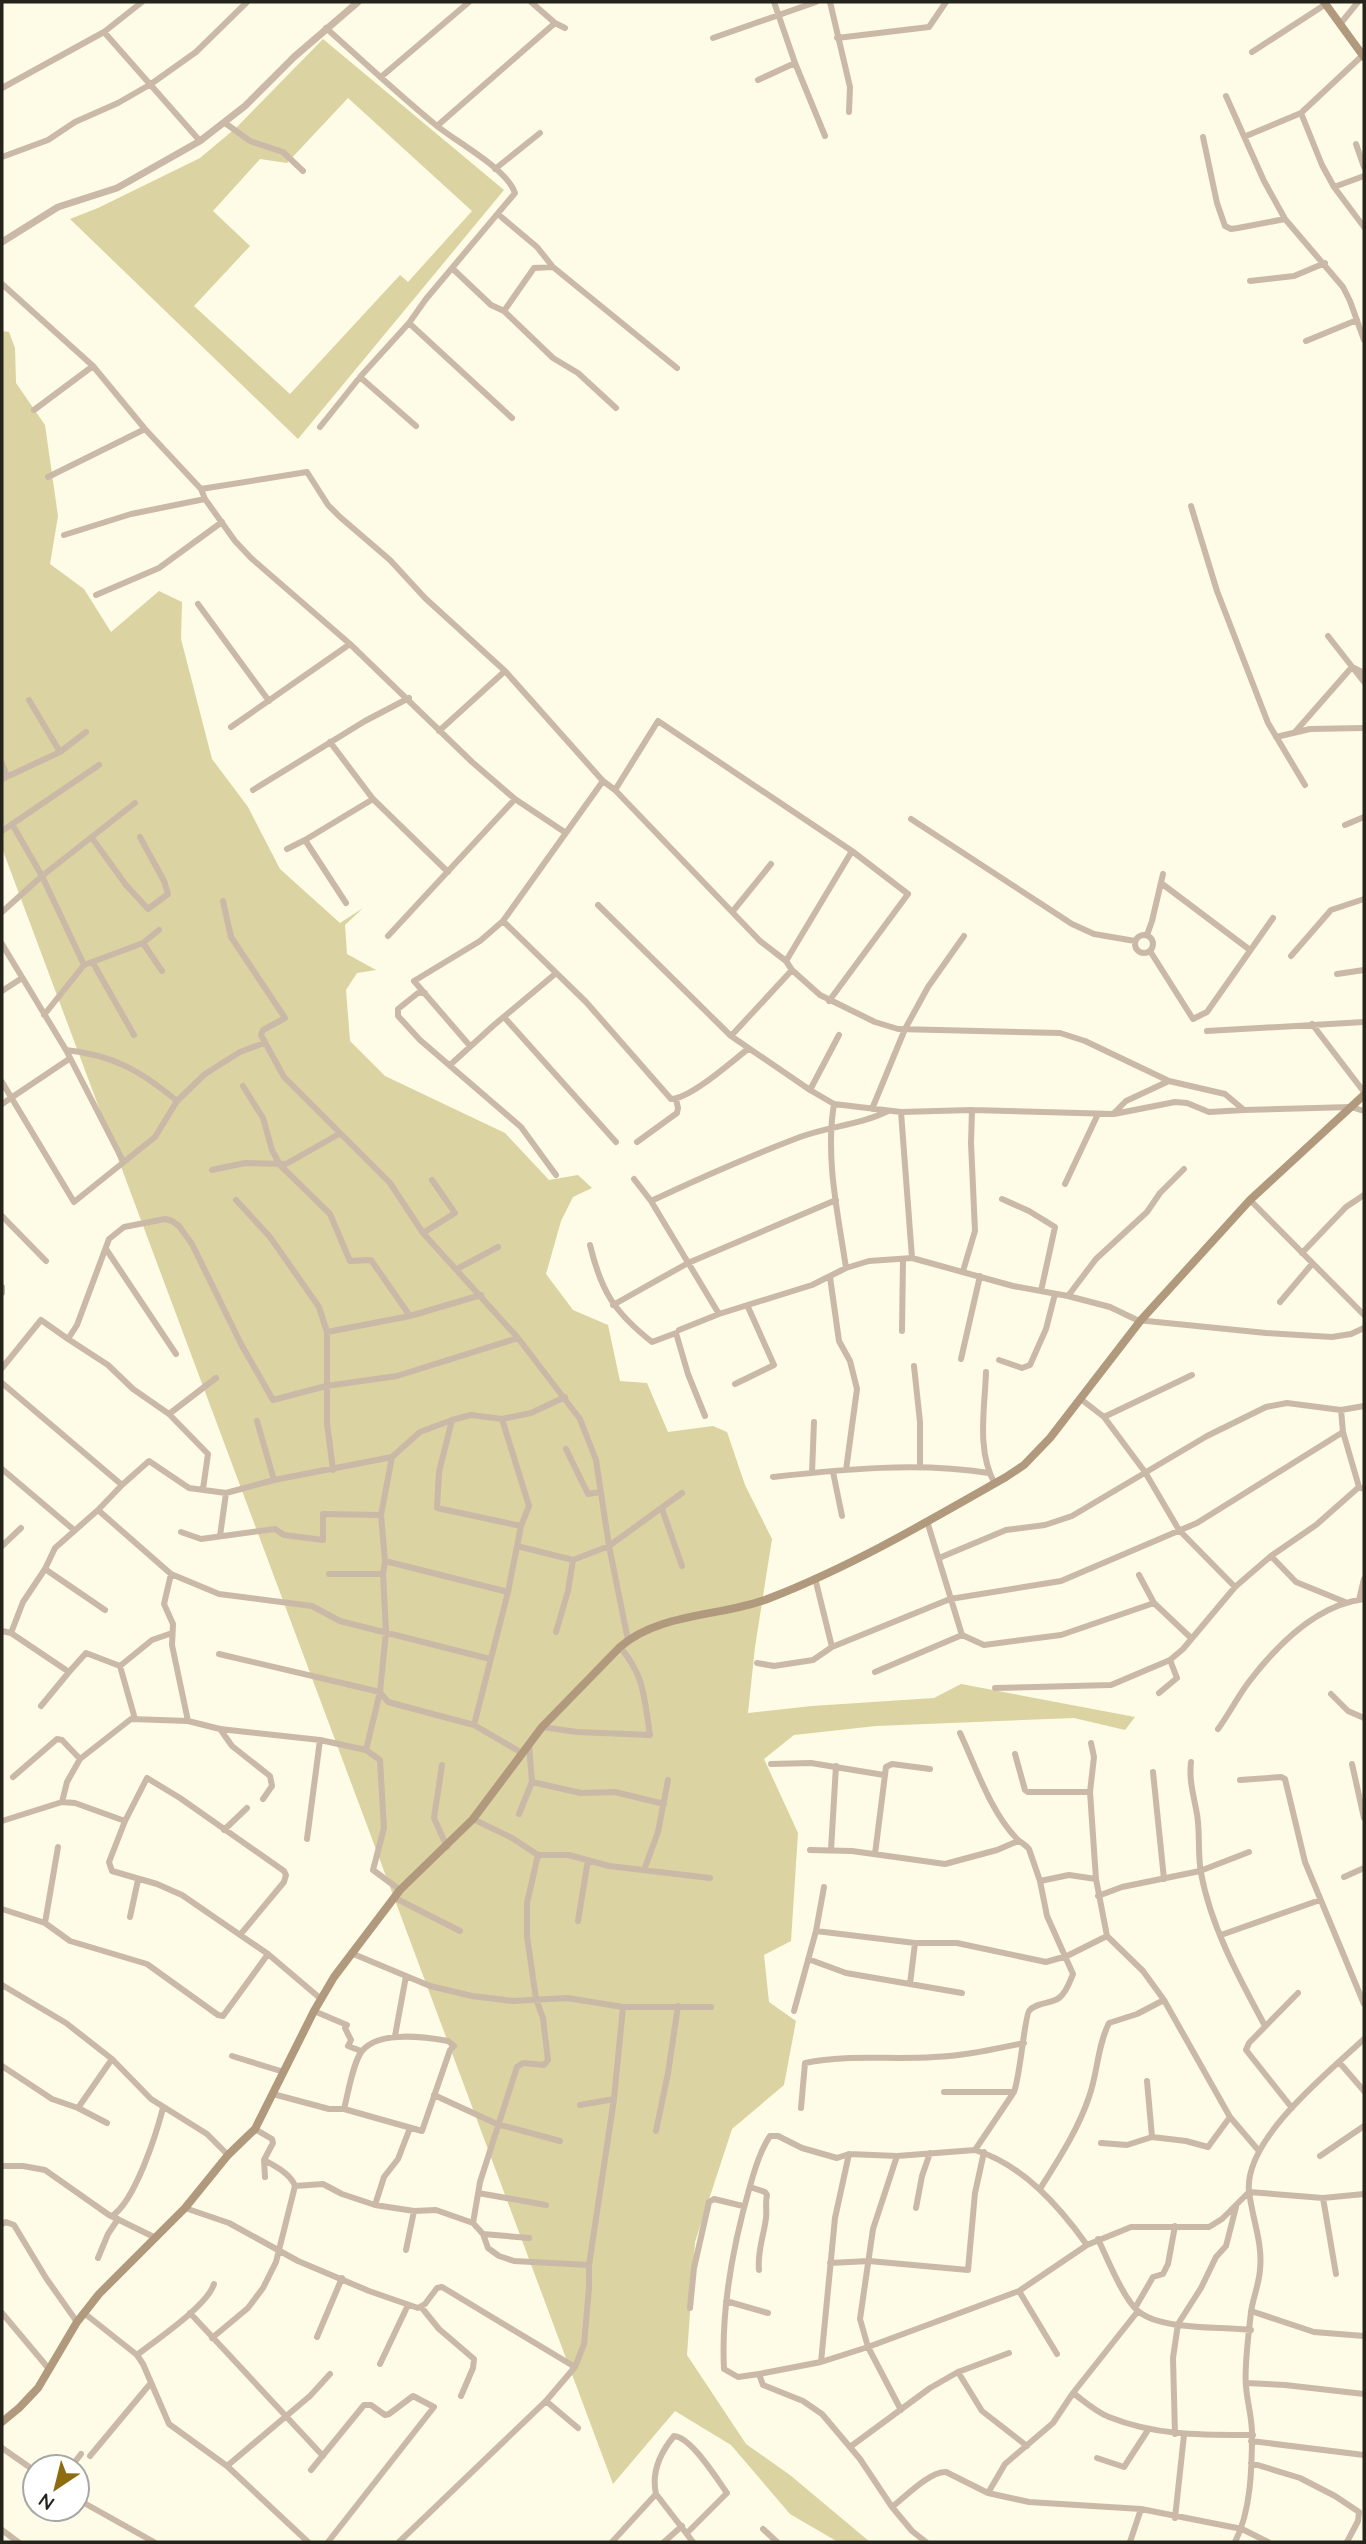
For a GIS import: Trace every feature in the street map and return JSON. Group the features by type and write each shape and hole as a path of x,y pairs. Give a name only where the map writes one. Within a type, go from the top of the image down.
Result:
{"main road":[{"path":"1325,3 1364,56"},
{"path":"2,2422 38,2388 77,2322 99,2294 185,2208 228,2154 256,2129 321,1998 351,1953 397,1894 474,1819 542,1727 620,1647 654,1627 766,1600 852,1563 995,1484 1024,1465 1082,1399 1141,1320 1250,1200 1364,1093"}],"street":[{"path":"2,88 104,32 142,2"},
{"path":"2,157 48,140 75,122 118,103 151,84 196,52 247,2"},
{"path":"2,242 58,207 117,188 200,141 246,106 294,57 358,2"},
{"path":"381,77 469,2"},
{"path":"531,2 555,23 565,28"},
{"path":"774,2 794,62 825,136"},
{"path":"713,38 816,2"},
{"path":"830,2 850,88 849,112"},
{"path":"837,38 929,27 946,2"},
{"path":"1341,23 1358,2"},
{"path":"1252,52 1325,3"},
{"path":"437,126 555,23"},
{"path":"320,427 515,193 510,183 495,169 437,126 326,28"},
{"path":"104,32 200,141"},
{"path":"1246,136 1301,113 1332,82 1364,56"},
{"path":"758,79 794,62"},
{"path":"1226,96 1264,181 1285,219 1343,287 1364,340"},
{"path":"1301,113 1322,165 1364,227"},
{"path":"225,123 250,141 283,152 303,172"},
{"path":"495,169 540,133"},
{"path":"1203,137 1224,226 1231,229 1285,219"},
{"path":"1356,144 1364,167"},
{"path":"1335,187 1364,176"},
{"path":"499,215 537,247 553,267 677,368"},
{"path":"1250,281 1294,276 1325,263"},
{"path":"504,311 534,268 553,267"},
{"path":"453,269 491,305 504,311 553,358 578,373 616,408"},
{"path":"2,284 93,366 145,429 201,489 205,499 235,541 251,558 350,644 409,698 439,731 516,799 566,833"},
{"path":"1306,341 1357,320"},
{"path":"409,323 512,418"},
{"path":"34,410 93,366"},
{"path":"360,377 416,426"},
{"path":"48,477 145,429"},
{"path":"201,489 307,472 328,505 390,560 425,597 505,671 603,780 760,941 829,1001 875,1022 898,1029 1060,1033 1085,1041 1168,1081 1225,1094 1244,1110"},
{"path":"64,535 131,514 205,499"},
{"path":"1191,506 1217,591 1268,723 1305,785"},
{"path":"96,596 159,568 222,522"},
{"path":"198,604 269,701"},
{"path":"1328,636 1364,682"},
{"path":"231,727 350,644"},
{"path":"1295,732 1352,667"},
{"path":"1352,667 1364,673"},
{"path":"439,731 505,671"},
{"path":"253,790 330,742 409,698"},
{"path":"29,699 60,752"},
{"path":"615,790 659,721 852,850 908,894 829,1001"},
{"path":"1276,737 1310,729 1364,728"},
{"path":"2,763 4,777 60,752 86,732"},
{"path":"330,742 373,799 448,872"},
{"path":"2,831 99,765"},
{"path":"470,1046 414,981 480,941 503,921 603,780"},
{"path":"287,849 373,799"},
{"path":"388,936 516,799"},
{"path":"2,912 42,876 135,803"},
{"path":"1345,825 1364,817"},
{"path":"911,818 1072,924 1094,934 1135,941"},
{"path":"12,824 42,876 84,965"},
{"path":"92,838 148,909 168,894 164,881 140,837"},
{"path":"305,840 346,903"},
{"path":"786,961 852,850"},
{"path":"733,911 771,864"},
{"path":"1147,935 1163,874"},
{"path":"1161,883 1250,950"},
{"path":"1291,956 1331,910 1364,899"},
{"path":"223,901 231,937 285,1018 263,1031 261,1035 284,1077 390,1183 423,1233 518,1338 580,1419 596,1460 609,1546 628,1640"},
{"path":"598,905 732,1036 834,1104 901,1112 972,1110 1114,1114 1175,1102 1187,1103 1209,1112 1351,1107 1364,1111"},
{"path":"1135,941 1141,935 1147,935 1153,941 1150,951 1193,1019 1207,1012 1273,918"},
{"path":"503,921 586,1002 671,1099 676,1099 700,1085 748,1049"},
{"path":"44,1015 84,965 143,943 159,930"},
{"path":"872,1109 905,1029 928,987 964,936"},
{"path":"1135,941 1139,951 1150,951"},
{"path":"143,943 162,971"},
{"path":"2,944 66,1050 123,1161"},
{"path":"93,963 134,1035"},
{"path":"732,1036 792,970"},
{"path":"1337,974 1364,970"},
{"path":"450,1065 555,974"},
{"path":"2,991 22,978"},
{"path":"425,993 418,993 398,1009 398,1016 420,1040 521,1127 556,1175"},
{"path":"504,1017 616,1142"},
{"path":"1207,1031 1364,1021"},
{"path":"1312,1024 1364,1093"},
{"path":"810,1090 839,1035"},
{"path":"2,1082 74,1202 155,1137 177,1101 205,1074 223,1061 264,1043"},
{"path":"66,1050 89,1052 119,1062 149,1077 177,1101"},
{"path":"2,1104 69,1059"},
{"path":"1114,1114 1126,1101 1168,1081"},
{"path":"243,1086 263,1118 272,1150 280,1165 330,1214 350,1261 371,1260 410,1316"},
{"path":"637,1142 677,1112 676,1099"},
{"path":"834,1104 830,1127 836,1200 846,1268"},
{"path":"651,1201 702,1177 830,1127 865,1121 890,1110"},
{"path":"963,1271 975,1231 972,1110"},
{"path":"901,1112 912,1258"},
{"path":"1065,1184 1098,1114"},
{"path":"212,1170 245,1163 280,1165 294,1161 339,1134"},
{"path":"1068,1296 1096,1259 1147,1212 1160,1192 1184,1170"},
{"path":"634,1179 651,1201 719,1314"},
{"path":"423,1233 455,1213 432,1180"},
{"path":"1302,1253 1346,1207 1364,1195"},
{"path":"1002,1199 1055,1227 1041,1291"},
{"path":"236,1200 270,1237 319,1307 327,1332 326,1386 333,1470"},
{"path":"613,1305 688,1263 836,1200"},
{"path":"1250,1200 1364,1315"},
{"path":"2,1216 46,1261"},
{"path":"68,1339 77,1325 109,1239 124,1227 156,1220 172,1220 192,1244 241,1344 273,1400 326,1386 397,1376 518,1338"},
{"path":"590,1245 597,1277 613,1305 637,1330 652,1342 676,1333 688,1374 705,1416"},
{"path":"457,1269 498,1247"},
{"path":"106,1249 176,1354"},
{"path":"679,1330 830,1277 846,1268 869,1261 912,1258 1013,1286 1110,1307 1126,1316 1141,1320 1332,1337 1351,1334 1364,1328"},
{"path":"902,1331 903,1259"},
{"path":"1280,1302 1312,1264"},
{"path":"961,1359 980,1276"},
{"path":"830,1277 839,1341 850,1361 857,1390 846,1470"},
{"path":"2,1287 2,1293"},
{"path":"999,1360 1022,1368 1030,1365 1046,1329 1055,1294"},
{"path":"327,1332 410,1316 481,1295"},
{"path":"735,1384 774,1365 748,1307"},
{"path":"2,1368 41,1320 108,1366 133,1389 169,1414 208,1454 204,1489"},
{"path":"914,1366 920,1422 920,1467"},
{"path":"986,1372 983,1446 989,1473 995,1484"},
{"path":"1104,1417 1192,1374"},
{"path":"169,1414 216,1378"},
{"path":"2,1383 122,1485"},
{"path":"11,1633 23,1602 45,1569 55,1548 149,1461 189,1488 226,1493 274,1480 392,1457 420,1432 452,1420 471,1415 502,1419 531,1413 565,1397"},
{"path":"1082,1399 1104,1417 1145,1472 1179,1530 1236,1587"},
{"path":"939,1558 1013,1528 1045,1525 1072,1516 1207,1436 1266,1407 1287,1403 1341,1410 1364,1406"},
{"path":"995,1688 1111,1685 1170,1660 1183,1649 1190,1637 1236,1587 1271,1556 1316,1525 1362,1488 1343,1432 1341,1410"},
{"path":"474,1725 508,1592 521,1526 529,1506 502,1419"},
{"path":"452,1420 439,1472 437,1508 521,1526"},
{"path":"257,1421 274,1480"},
{"path":"812,1473 814,1422"},
{"path":"757,1663 774,1666 813,1660 832,1647 950,1599 1061,1581 1197,1523 1343,1432"},
{"path":"566,1449 588,1494 600,1492"},
{"path":"366,1750 380,1692 386,1632 381,1516 392,1457"},
{"path":"773,1477 920,1467 952,1467 989,1473"},
{"path":"2,1469 74,1530"},
{"path":"833,1472 842,1516"},
{"path":"220,1536 226,1493"},
{"path":"517,1546 573,1560 609,1546 682,1493"},
{"path":"662,1509 682,1566"},
{"path":"98,1510 171,1574 219,1594 312,1606 340,1621 490,1659"},
{"path":"181,1532 201,1539 275,1529 284,1535 323,1540 323,1514 381,1516"},
{"path":"927,1521 962,1635 984,1645 1061,1635 1154,1603"},
{"path":"2,1546 21,1528"},
{"path":"1271,1556 1288,1576 1304,1587 1345,1602"},
{"path":"556,1632 568,1591 573,1560"},
{"path":"385,1561 508,1592"},
{"path":"45,1569 105,1610"},
{"path":"171,1574 164,1604 173,1624 172,1645 188,1721"},
{"path":"329,1574 383,1574"},
{"path":"1139,1575 1154,1603 1190,1637"},
{"path":"815,1578 832,1647"},
{"path":"1218,1729 1247,1685 1284,1641 1314,1619 1345,1602 1362,1599 1364,1578"},
{"path":"2,1631 11,1633 69,1672"},
{"path":"120,1666 152,1640 172,1633"},
{"path":"875,1672 962,1635"},
{"path":"542,1727 578,1732 650,1735 642,1683 634,1663 620,1647"},
{"path":"41,1706 86,1653 120,1666"},
{"path":"219,1654 380,1692 388,1702 474,1725 522,1753"},
{"path":"1159,1693 1177,1678 1170,1660"},
{"path":"120,1666 135,1719"},
{"path":"1331,1694 1348,1711 1364,1718"},
{"path":"62,1802 67,1782 80,1759 124,1723 135,1719 188,1721 220,1729 320,1740 366,1750 380,1760 383,1788 383,1835 373,1870 397,1894 460,1931"},
{"path":"220,1729 232,1746 270,1776 272,1786 263,1799"},
{"path":"960,1733 995,1807 1018,1841 1026,1844 1029,1849 1040,1881 1047,1916 1073,1974 1059,1998 1029,2011 1025,2017 1024,2043 1014,2092 975,2150"},
{"path":"13,1777 57,1739 62,1740 80,1759"},
{"path":"307,1839 320,1740"},
{"path":"1091,1743 1094,1757 1090,1792 1096,1880 1107,1936 1143,1971 1164,2000 1230,2117 1259,2151"},
{"path":"519,1814 532,1782 529,1744"},
{"path":"1015,1754 1025,1790 1028,1792 1090,1792"},
{"path":"771,1764 800,1762 884,1775"},
{"path":"1191,1762 1190,1782 1196,1809 1200,1871 1207,1900 1243,1984 1265,2026"},
{"path":"875,1854 886,1768 892,1764 930,1769"},
{"path":"1352,1764 1360,1810 1364,1818"},
{"path":"442,1765 434,1818 447,1847"},
{"path":"831,1850 836,1766"},
{"path":"1153,1772 1164,1879"},
{"path":"240,1935 284,1882 284,1871 147,1778 125,1821 109,1867 118,1875 168,1887 183,1895 240,1935 268,1954 321,1998"},
{"path":"1240,1780 1284,1779 1305,1862 1364,2004"},
{"path":"643,1870 658,1832 668,1780"},
{"path":"532,1782 581,1793 615,1792 664,1804"},
{"path":"2,1821 62,1802 75,1803 125,1821"},
{"path":"225,1830 247,1808"},
{"path":"474,1819 538,1855 569,1854 643,1870 710,1878"},
{"path":"810,1850 875,1854 945,1864 997,1850 1018,1841"},
{"path":"46,1923 58,1847"},
{"path":"1098,1896 1122,1887 1200,1871 1249,1852"},
{"path":"473,2223 478,2193 497,2124 519,2064 544,2065 548,2060 543,2018 536,1999 527,1925 527,1903 538,1855"},
{"path":"578,1921 588,1860"},
{"path":"1344,1877 1364,1868"},
{"path":"1040,1881 1069,1875 1096,1880"},
{"path":"130,1917 138,1880"},
{"path":"794,2011 816,1931 824,1887"},
{"path":"1221,1935 1320,1900"},
{"path":"2,1909 46,1923 70,1941 147,1965 223,2016 268,1954"},
{"path":"816,1931 915,1943 957,1943 1046,1962 1067,1956 1107,1936"},
{"path":"910,1984 915,1943"},
{"path":"351,1953 430,1986 472,1996 513,2001 567,1998 623,2007 711,2007"},
{"path":"808,1959 838,1971 962,1993"},
{"path":"396,2036 406,1976"},
{"path":"2,1985 60,2018 112,2059 140,2089 163,2108 207,2134 228,2154"},
{"path":"1292,2108 1246,2050 1249,2043 1298,1993"},
{"path":"1040,2189 1080,2119 1090,2094 1101,2038 1109,2023 1138,2014 1164,2000"},
{"path":"656,2131 678,2006"},
{"path":"399,2542 546,2401 575,2367 580,2357 586,2328 589,2265 614,2099 623,2007"},
{"path":"314,2011 347,2025 345,2028 351,2040 348,2046 361,2051"},
{"path":"273,2094 329,2109 344,2109 422,2131 450,2050 454,2046 448,2041 396,2036 370,2045 361,2051 344,2109"},
{"path":"1235,2542 1242,2529 1251,2463 1252,2438 1245,2383 1251,2311 1261,2259 1249,2192 1250,2175 1259,2151 1292,2108 1364,2039"},
{"path":"801,2108 805,2063 848,2057 934,2057 977,2053 1024,2043"},
{"path":"232,2056 284,2072"},
{"path":"78,2108 112,2059"},
{"path":"1339,2062 1364,2091"},
{"path":"2,2066 52,2099 78,2108 107,2123"},
{"path":"1147,2081 1152,2137"},
{"path":"944,2092 1014,2092"},
{"path":"434,2095 497,2124 560,2141"},
{"path":"580,2105 614,2099"},
{"path":"98,2258 115,2218 129,2197 156,2134 163,2108"},
{"path":"1101,2143 1127,2145 1152,2137 1208,2147 1230,2117"},
{"path":"1320,2156 1364,2126"},
{"path":"375,2205 384,2176 398,2159 410,2128"},
{"path":"256,2129 272,2139 273,2143 264,2160 265,2177"},
{"path":"1087,2245 1065,2214 1040,2189 984,2152 975,2150 897,2156 849,2154 836,2158 802,2148 778,2136 770,2136 754,2169 743,2206 722,2335 724,2369 738,2376 758,2374 821,2362 868,2347 1019,2291 1087,2245 1131,2227 1209,2227 1222,2219 1249,2192 1323,2198 1364,2194"},
{"path":"830,2263 869,2261 968,2270 975,2193 984,2152"},
{"path":"916,2208 930,2153"},
{"path":"821,2362 836,2211 849,2154"},
{"path":"897,2156 876,2218 860,2319 868,2347 901,2410"},
{"path":"212,2339 255,2300 276,2262 295,2186 294,2181 287,2175 264,2160"},
{"path":"2,2166 46,2170 115,2218 156,2238"},
{"path":"295,2186 323,2184 342,2194 375,2205 414,2211 436,2210 473,2223 483,2234 488,2248 513,2261 589,2265"},
{"path":"750,2187 767,2195 759,2270"},
{"path":"478,2193 546,2205"},
{"path":"1323,2198 1336,2274"},
{"path":"691,2308 694,2268 709,2202 714,2199 743,2206"},
{"path":"1175,2434 1173,2358 1178,2323 1201,2288 1216,2258 1226,2246 1236,2205"},
{"path":"185,2208 229,2223 278,2250 342,2278 408,2305 422,2308 439,2329 474,2359 461,2396"},
{"path":"406,2250 414,2211"},
{"path":"2,2224 6,2222 14,2225 77,2322"},
{"path":"988,2493 1005,2464 1053,2423 1137,2309 1153,2277 1163,2274 1168,2264 1175,2226"},
{"path":"483,2234 528,2238"},
{"path":"1098,2239 1116,2278 1137,2309 1155,2320 1205,2329 1227,2327 1251,2330"},
{"path":"317,2337 342,2278"},
{"path":"137,2356 190,2313 212,2291 214,2284"},
{"path":"422,2308 437,2288 442,2287 575,2367"},
{"path":"1019,2291 1058,2354"},
{"path":"726,2301 768,2313"},
{"path":"380,2364 408,2305"},
{"path":"1251,2311 1314,2332 1364,2336"},
{"path":"84,2313 137,2356 169,2424 227,2466 308,2542"},
{"path":"190,2313 323,2456"},
{"path":"3,2317 48,2369"},
{"path":"850,2447 930,2388 958,2372 1009,2353"},
{"path":"958,2372 982,2412 1027,2446"},
{"path":"227,2466 330,2374"},
{"path":"758,2374 763,2385 816,2409 850,2447 892,2507 912,2531 926,2542"},
{"path":"1245,2383 1364,2394"},
{"path":"91,2455 150,2384"},
{"path":"1073,2393 1109,2417 1148,2430 1184,2435 1252,2438 1364,2455"},
{"path":"311,2470 364,2405 370,2405 385,2415 413,2396 434,2407 328,2542"},
{"path":"546,2401 578,2428"},
{"path":"1097,2458 1124,2467 1148,2430"},
{"path":"687,2533 727,2493 708,2466 681,2437 674,2435 654,2470 656,2494 693,2542"},
{"path":"1175,2518 1184,2435"},
{"path":"2,2448 21,2461"},
{"path":"1251,2463 1300,2478 1359,2512 1347,2542"},
{"path":"892,2507 941,2471 988,2493 1040,2504 1141,2510 1242,2529 1268,2542"},
{"path":"612,2542 656,2494"},
{"path":"91,2507 153,2542"},
{"path":"1130,2542 1141,2510"},
{"path":"1356,2525 1364,2529"},
{"path":"664,2542 682,2526"},
{"path":"763,2529 777,2542"},
{"path":"2,2530 18,2542"}],"shaded area":[{"path":"323,39 504,190 298,439 70,219 200,158 237,127","holes":["348,98 472,211 408,282 400,275 290,394 194,306 250,246 213,211 260,159 287,163"]},
{"path":"2,331 9,332 15,348 16,383 45,425 58,516 50,564 84,589 111,632 159,591 182,602 181,639 212,759 248,807 280,869 340,923 363,908 345,925 347,954 376,970 357,973 346,990 350,1041 385,1076 505,1133 549,1180 578,1175 592,1188 573,1197 561,1221 546,1274 573,1310 608,1325 620,1381 647,1383 668,1432 713,1426 727,1432 745,1485 772,1539 748,1713 934,1698 961,1684 1135,1717 1125,1730 1074,1718 876,1726 794,1735 764,1759 798,1833 791,1941 764,1955 769,2002 796,2021 784,2085 732,2129 695,2242 687,2355 746,2444 790,2475 870,2542 838,2542 790,2514 731,2445 675,2411 613,2484 2,848"}]}
